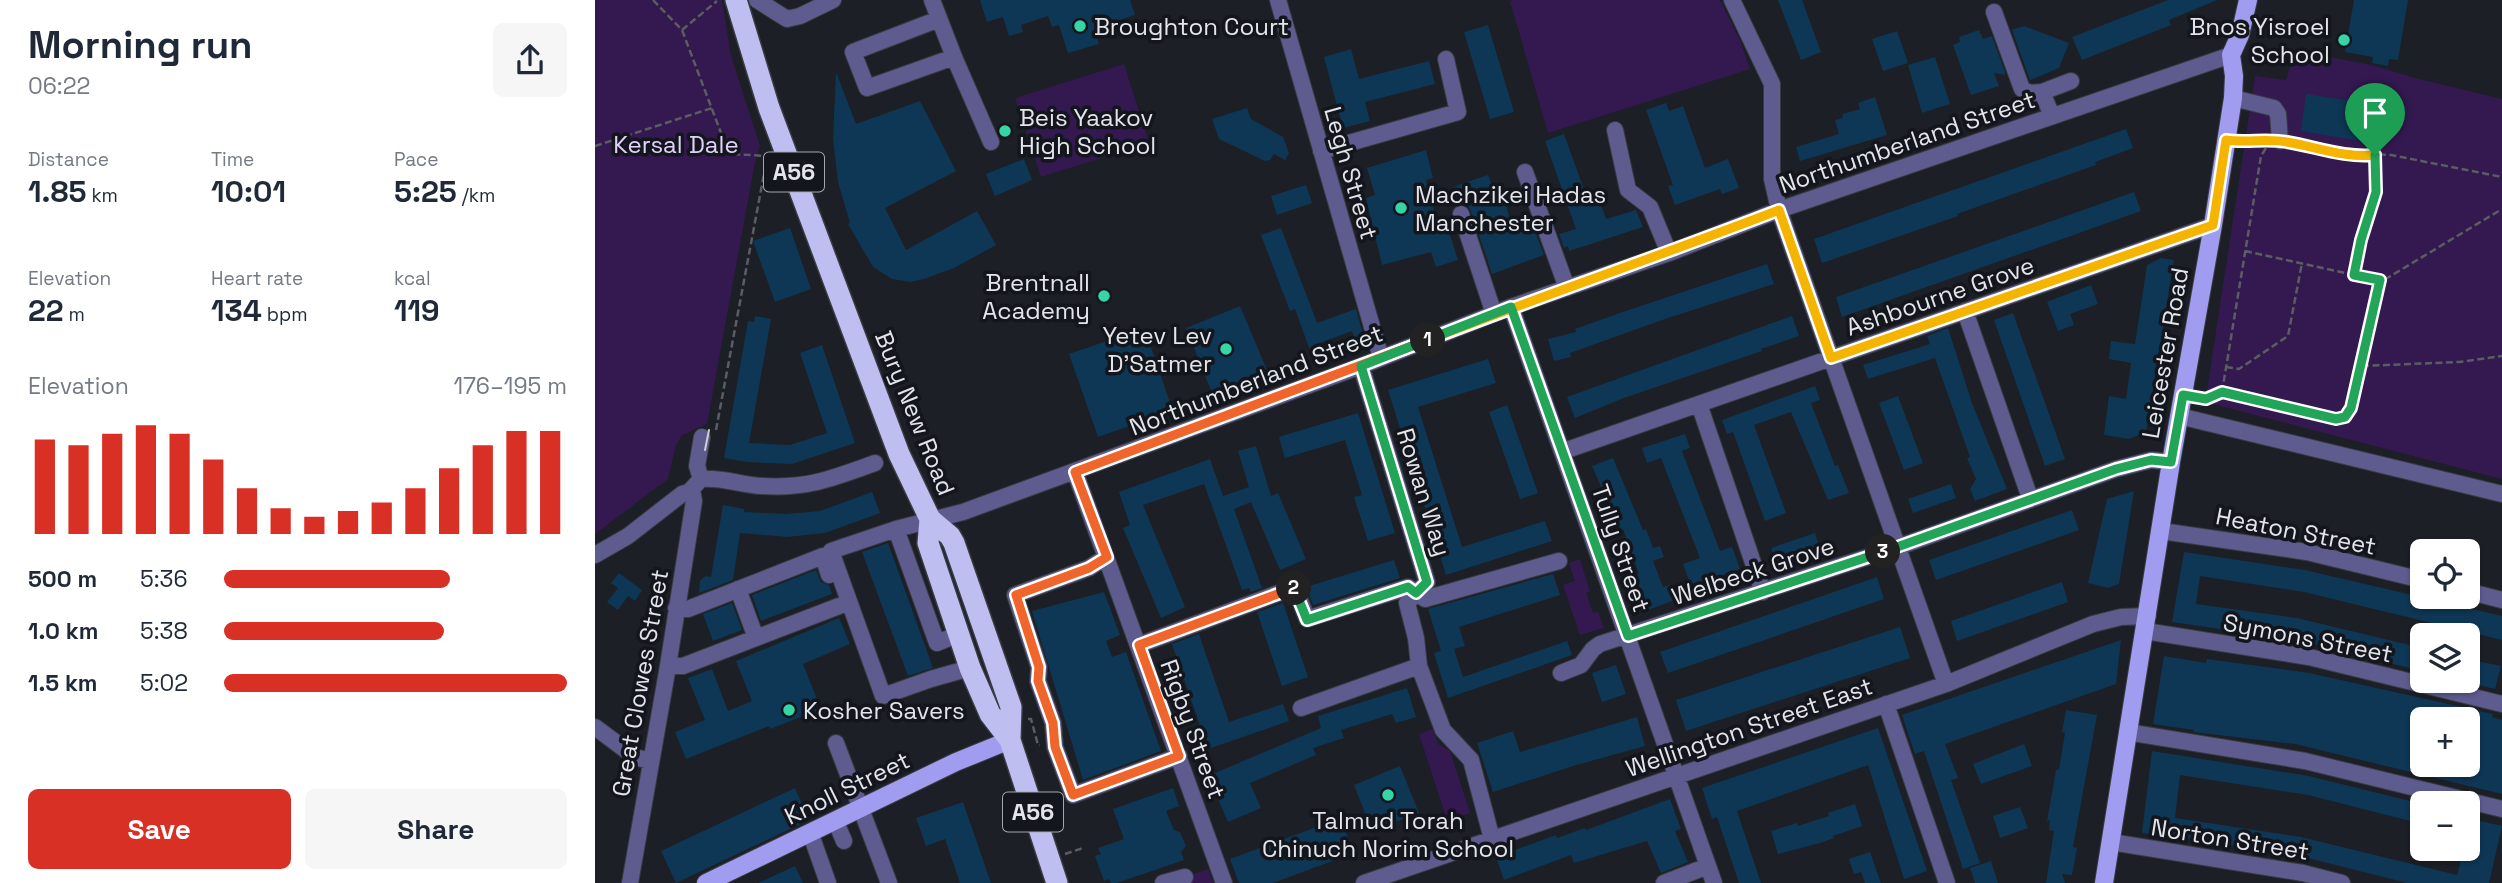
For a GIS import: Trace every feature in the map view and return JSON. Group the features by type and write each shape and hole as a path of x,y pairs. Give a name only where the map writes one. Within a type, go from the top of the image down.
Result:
{"highway":[{"name":"Bury New Road","path":"740,1 769,108 776,150 899,454 930,519 928,543 970,668 990,714 1010,740 1057,883"},
{"name":"A56","path":"930,519 950,536 974,596 1011,707 1010,740"}],"main road":[{"name":"Leicester Road","path":"2104,883 2171,462 2233,98 2231,55 2240,35 2248,0"},
{"name":"Knoll Street","path":"706,883 956,762 1010,740"}],"street":[{"path":"740,1 787,19 800,16 833,0"},
{"path":"932,0 991,142"},
{"name":"Legh Street","path":"1278,0 1381,358"},
{"path":"1732,0 1772,84 1772,179 1779,210 1945,684"},
{"path":"1994,12 2022,89 2029,93 2042,93 2071,81"},
{"path":"939,19 853,52 867,88 954,57"},
{"name":"Northumberland Street","path":"970,668 883,696 831,551 896,529 963,512 1361,366 1511,307 1669,253 1779,210 2231,55"},
{"path":"1321,152 1458,112 1446,59"},
{"path":"2042,93 2052,116"},
{"path":"2233,98 2274,108 2278,114 2280,141"},
{"path":"1615,130 1628,190 1650,207 1669,253"},
{"path":"1525,172 1567,288"},
{"path":"1461,214 1494,314"},
{"name":"Ashbourne Grove","path":"1564,451 2213,225"},
{"name":"Tully Street","path":"1511,307 1564,451 1714,883"},
{"path":"1965,311 2030,498"},
{"name":"Rowan Way","path":"1361,366 1427,582 1407,603 1416,638 1419,666"},
{"path":"1699,404 1763,592"},
{"path":"2179,416 2502,494"},
{"path":"701,479 697,466 702,437"},
{"name":"Welbeck Grove","path":"1561,673 1581,665 1593,649 1600,645 1898,547 2116,469 2151,460 2171,462"},
{"path":"595,555 628,536 682,494 689,492 701,479 714,478 758,486 788,487 815,484 875,463"},
{"name":"Rigby Street","path":"1075,472 1224,883"},
{"name":"Great Clowes Street","path":"630,883 694,501 689,492"},
{"path":"896,529 937,643 959,634"},
{"name":"Heaton Street","path":"2161,531 2307,552 2410,577"},
{"path":"676,608 688,609 823,556 856,651"},
{"path":"1107,557 1089,568 1016,595 1039,667 1038,681 1053,723 1055,747 1073,795 1179,756"},
{"path":"1139,645 1295,587 1307,620 1408,587 1425,599 1559,561"},
{"path":"738,589 756,638"},
{"path":"2480,594 2502,600"},
{"path":"668,666 683,666 839,606"},
{"name":"Wellington Street East","path":"1371,882 1945,684 2093,624 2121,617 2146,624"},
{"name":"Symons Street","path":"2146,624 2309,657 2502,704"},
{"path":"1301,708 1419,666 1443,730 1471,760 1492,839"},
{"path":"1886,704 1947,883"},
{"path":"595,726 635,757 650,761"},
{"path":"2127,732 2305,761 2502,809"},
{"path":"836,743 889,883"},
{"path":"835,820 844,841"},
{"path":"810,832 828,883"},
{"name":"Norton Street","path":"2111,842 2303,873 2342,883"},
{"path":"1664,883 1708,866"},
{"path":"1163,883 1185,877"}],"path":[{"path":"653,0 682,30 729,154 776,150 714,438 702,437"},
{"path":"682,30 740,1"},
{"path":"595,146 712,108"},
{"path":"2222,392 2261,156 2272,140 2246,143 2226,140"},
{"path":"2280,141 2335,153 2391,155 2502,177"},
{"path":"2354,275 2361,240 2376,192 2375,155"},
{"path":"2245,251 2380,280 2502,209"},
{"path":"2226,367 2239,369 2288,336 2301,263"},
{"path":"2183,395 2206,399 2222,392 2341,419 2349,414 2351,408 2380,280"},
{"path":"2361,366 2459,362 2502,356"}],"green space":[{"name":"Kersal Dale","path":"595,0 722,0 731,56 760,146 707,424 682,435 676,445 668,479 595,534"},
{"path":"1720,0 1741,43 1750,69 1548,133 1510,1"},
{"path":"2295,50 2371,65 2502,99 2502,479 2213,404 2207,390 2255,76 2286,80"},
{"path":"1124,64 1149,143 1041,177 1015,98"},
{"path":"1580,559 1590,592 1586,593 1593,613 1598,612 1604,628 1580,635 1563,585 1575,581 1569,563"},
{"path":"1433,729 1438,744 1450,751 1470,813 1447,820 1419,734"},
{"path":"1208,869 1213,883 1187,883 1185,877"}],"building":[{"name":"Broughton Court","path":"980,0 1130,0 1135,15 1094,28 1099,44 1068,53 1059,25 1052,27 1048,16 1021,25 1023,32 1009,36 1003,17 987,22"},
{"path":"1778,0 1802,0 1821,52 1801,60"},
{"path":"2168,0 2217,0 2169,20 2171,25 2082,60 2072,37"},
{"path":"2354,0 2408,0 2398,60 2389,59 2388,66 2372,63 2373,57 2345,52"},
{"path":"1488,25 1514,112 1490,119 1464,32"},
{"path":"2024,26 2069,43 2059,68 2030,80 2012,30"},
{"path":"1979,30 1983,39 1992,36 2006,75 1994,73 1999,86 1971,95 1953,45 1960,42 1959,37"},
{"path":"1897,31 1908,63 1883,71 1872,39"},
{"path":"1351,49 1359,79 1429,61 1435,84 1365,102 1370,121 1343,128 1324,57"},
{"path":"1935,57 1950,104 1922,113 1908,65"},
{"path":"836,72 856,124 920,101 956,171 885,208 906,250 977,211 996,245 954,268 910,282 892,279 873,267 848,224 850,223 838,182 833,139"},
{"path":"2306,94 2351,101 2347,127 2363,129 2361,141 2301,131"},
{"path":"1875,97 1887,135 1800,161 1796,147 1839,134 1835,120 1843,118 1842,114 1860,109 1858,103"},
{"path":"1666,103 1669,111 1683,106 1705,168 1728,159 1739,188 1722,194 1720,189 1675,205 1668,186 1673,185 1646,110"},
{"path":"1247,108 1251,119 1283,137 1289,153 1285,160 1274,154 1270,160 1265,161 1219,139 1212,119"},
{"path":"2126,129 2133,148 2095,162 2096,165 1822,263 1814,239"},
{"path":"1564,134 1586,195 1596,191 1606,219 1636,210 1643,227 1569,251 1568,246 1564,248 1559,234 1576,229 1545,141"},
{"name":"Machzikei Hadas Manchester","path":"1426,150 1433,178 1426,180 1438,225 1446,222 1458,260 1436,267 1431,252 1382,265 1366,198 1375,195 1367,168"},
{"path":"1024,159 1032,180 995,196 986,174"},
{"path":"1488,175 1494,191 1500,189 1512,224 1530,218 1544,255 1492,274 1471,211 1466,203 1459,204 1453,187"},
{"path":"1306,185 1312,203 1277,215 1271,196"},
{"path":"2134,192 2141,211 1842,317 1836,297"},
{"path":"790,228 811,289 775,302 753,241"},
{"path":"1281,228 1317,323 1356,309 1364,338 1356,341 1352,331 1320,343 1323,352 1312,356 1295,309 1290,311 1261,235"},
{"path":"2161,258 2174,260 2146,432 2129,439 2104,435 2109,396 2126,399 2131,363 2109,359 2111,341 2135,344 2147,265"},
{"path":"1767,264 1774,284 1665,319 1570,353 1571,357 1554,361 1548,339 1576,332 1575,329 1617,314"},
{"path":"2091,285 2098,304 2070,314 2074,325 2058,331 2047,302"},
{"name":"Yetev Lev D'Satmer","path":"1240,306 1267,370 1212,393 1186,328"},
{"path":"2013,313 2065,459 2045,466 1994,320"},
{"path":"755,316 771,319 749,443 790,445 827,433 800,353 822,345 855,443 792,464 724,458 748,321 754,322"},
{"path":"1792,316 1799,336 1575,418 1567,397"},
{"path":"1948,328 1972,403 2007,489 1975,501 1970,489 1976,479 1967,458 1970,457 1935,358 1868,379 1863,365 1930,344 1927,336"},
{"path":"1130,333 1132,338 1146,333 1173,411 1098,437 1069,354"},
{"path":"1488,359 1496,383 1418,407 1462,547 1545,521 1552,541 1446,575 1388,390"},
{"path":"1815,386 1820,400 1811,403 1835,466 1838,465 1849,493 1828,500 1791,412 1754,425 1786,513 1765,521 1733,432 1727,434 1722,420"},
{"path":"1898,396 1923,463 1904,470 1879,403"},
{"path":"1507,405 1538,493 1520,499 1489,412"},
{"path":"1358,413 1395,533 1368,541 1354,497 1362,495 1345,440 1285,458 1279,437"},
{"path":"1685,434 1690,448 1682,451 1720,551 1732,547 1740,569 1691,586 1683,564 1700,558 1661,458 1647,463 1642,448"},
{"path":"1256,446 1271,496 1278,493 1306,559 1280,570 1251,502 1234,509 1262,588 1251,592 1249,588 1242,590 1204,484 1143,505 1185,607 1161,618 1123,528 1130,525 1119,492 1210,459 1223,496 1249,487 1238,451"},
{"path":"1613,458 1643,530 1646,529 1653,548 1660,546 1664,557 1653,561 1663,587 1670,585 1675,600 1648,610 1623,529 1620,530 1592,466"},
{"path":"1951,484 1956,498 1913,513 1908,499"},
{"path":"2134,491 2119,584 2108,588 2088,583 2107,499"},
{"path":"872,492 880,513 825,533 787,537 740,533 733,580 699,593 700,581 705,576 711,577 723,505 744,509 744,512 786,514 820,511"},
{"path":"2072,510 2079,530 1936,580 1929,560"},
{"path":"1815,533 1819,547 1776,562 1771,548"},
{"path":"888,543 933,668 908,676 862,552"},
{"path":"2184,552 2305,570 2410,595 2410,609 2472,609 2502,616 2502,640 2480,635 2480,623 2432,623 2304,592 2200,576 2196,604 2297,618 2410,645 2410,668 2296,640 2172,622"},
{"path":"1394,560 1400,578 1313,605 1306,587"},
{"path":"816,570 821,582 829,585 832,594 761,621 752,595"},
{"path":"619,573 642,590 635,601 628,596 618,610 607,602 618,588 611,583"},
{"path":"1553,574 1560,595 1459,627 1465,646 1454,649 1463,677 1567,641 1572,655 1448,698 1434,653 1441,651 1428,609"},
{"path":"1877,577 1884,599 1668,673 1660,652"},
{"path":"2062,582 2068,602 1957,641 1951,621"},
{"path":"1104,592 1120,635 1106,641 1112,657 1126,652 1161,751 1083,780 1032,611"},
{"path":"732,603 742,630 713,641 703,614"},
{"path":"1283,603 1308,677 1282,686 1257,612"},
{"path":"839,618 850,644 803,664 821,709 770,729 769,726 686,759 675,732 705,720 688,678 712,669 728,711 752,701 736,661"},
{"path":"1900,627 1910,658 1686,731 1676,700"},
{"path":"1199,634 1229,722 1283,704 1289,721 1208,749 1172,644"},
{"path":"2121,640 2116,684 1945,744 1958,778 1951,780 1980,863 1963,869 1924,751 1915,754 1902,715"},
{"path":"2164,656 2309,673 2462,707 2410,707 2410,772 2295,744 2193,732 2194,730 2153,724"},
{"path":"2480,662 2501,666 2495,689 2480,685"},
{"path":"1616,665 1626,694 1602,702 1592,673"},
{"path":"1407,688 1416,717 1396,723 1392,714 1341,730 1344,738 1313,748 1316,755 1250,783 1261,808 1228,822 1208,776 1321,728 1318,716"},
{"path":"2066,710 2097,715 2073,847 2077,848 2072,875 2062,874 2065,883 2046,883 2054,831 2049,830 2050,820 2047,821 2056,770 2059,770"},
{"path":"2480,711 2493,714 2492,717 2502,720 2502,794 2432,777 2480,777"},
{"path":"1637,717 1645,746 1493,792 1477,743 1513,731 1520,752"},
{"path":"1878,728 1927,871 1904,879 1868,765 1737,811 1761,883 1739,883 1717,817 1712,819 1702,788"},
{"path":"2024,744 2032,766 1981,784 1973,764"},
{"path":"2152,751 2309,776 2410,801 2410,821 2308,795 2180,775 2175,818 2301,837 2457,875 2461,861 2480,861 2480,821 2502,826 2489,883 2407,883 2300,856 2142,833"},
{"path":"1400,766 1419,813 1372,831 1354,785"},
{"path":"795,788 809,820 676,883 661,851"},
{"path":"1173,788 1179,806 1166,811 1174,830 1180,832 1186,846 1181,852 1184,860 1117,883 1111,883 1109,879 1104,881 1095,856 1101,854 1098,848 1124,839 1113,809"},
{"path":"1670,799 1681,829 1675,831 1688,862 1661,873 1647,841 1574,863 1571,855 1504,880 1496,857 1556,835 1557,838 1585,828 1586,830"},
{"path":"963,802 991,883 960,883 945,839 926,846 916,818"},
{"path":"1855,804 1862,826 1820,843 1778,854 1771,831 1797,823 1798,826"},
{"path":"2020,807 2028,828 2000,838 1993,816"},
{"path":"1341,818 1354,853 1273,883 1239,883 1230,859"},
{"path":"1870,852 1881,883 1865,883 1861,872 1854,874 1849,859"},
{"path":"1991,861 1998,883 1975,883 1970,868"},
{"path":"795,866 803,883 758,883"}],"tram line":[{"path":"705,450 709,430"}],"place":[{"name":"Broughton Court","path":"1080,26"},
{"name":"Bnos Yisroel School","path":"2344,40"},
{"name":"Beis Yaakov High School","path":"1005,131"},
{"name":"Machzikei Hadas Manchester","path":"1401,208"},
{"name":"Brentnall Academy","path":"1104,296"},
{"name":"Yetev Lev D'Satmer","path":"1226,349"},
{"name":"Kosher Savers","path":"789,710"},
{"name":"Talmud Torah Chinuch Norim School","path":"1388,795"}],"route":[{"path":"2375,155 2335,153 2272,140 2246,143 2226,140 2213,225 1831,358 1779,210 1669,253 1511,307 1075,472 1107,557 1089,568 1016,595 1039,667 1038,681 1053,723 1055,747 1073,795 1179,756 1139,645 1295,587 1307,620 1408,587 1416,593 1427,582 1361,366 1511,307 1628,636 1898,547 2116,469 2151,460 2171,462 2183,395 2206,399 2222,392 2336,419 2345,417 2351,408 2380,280 2354,275 2361,240 2376,192 2375,155"}]}
